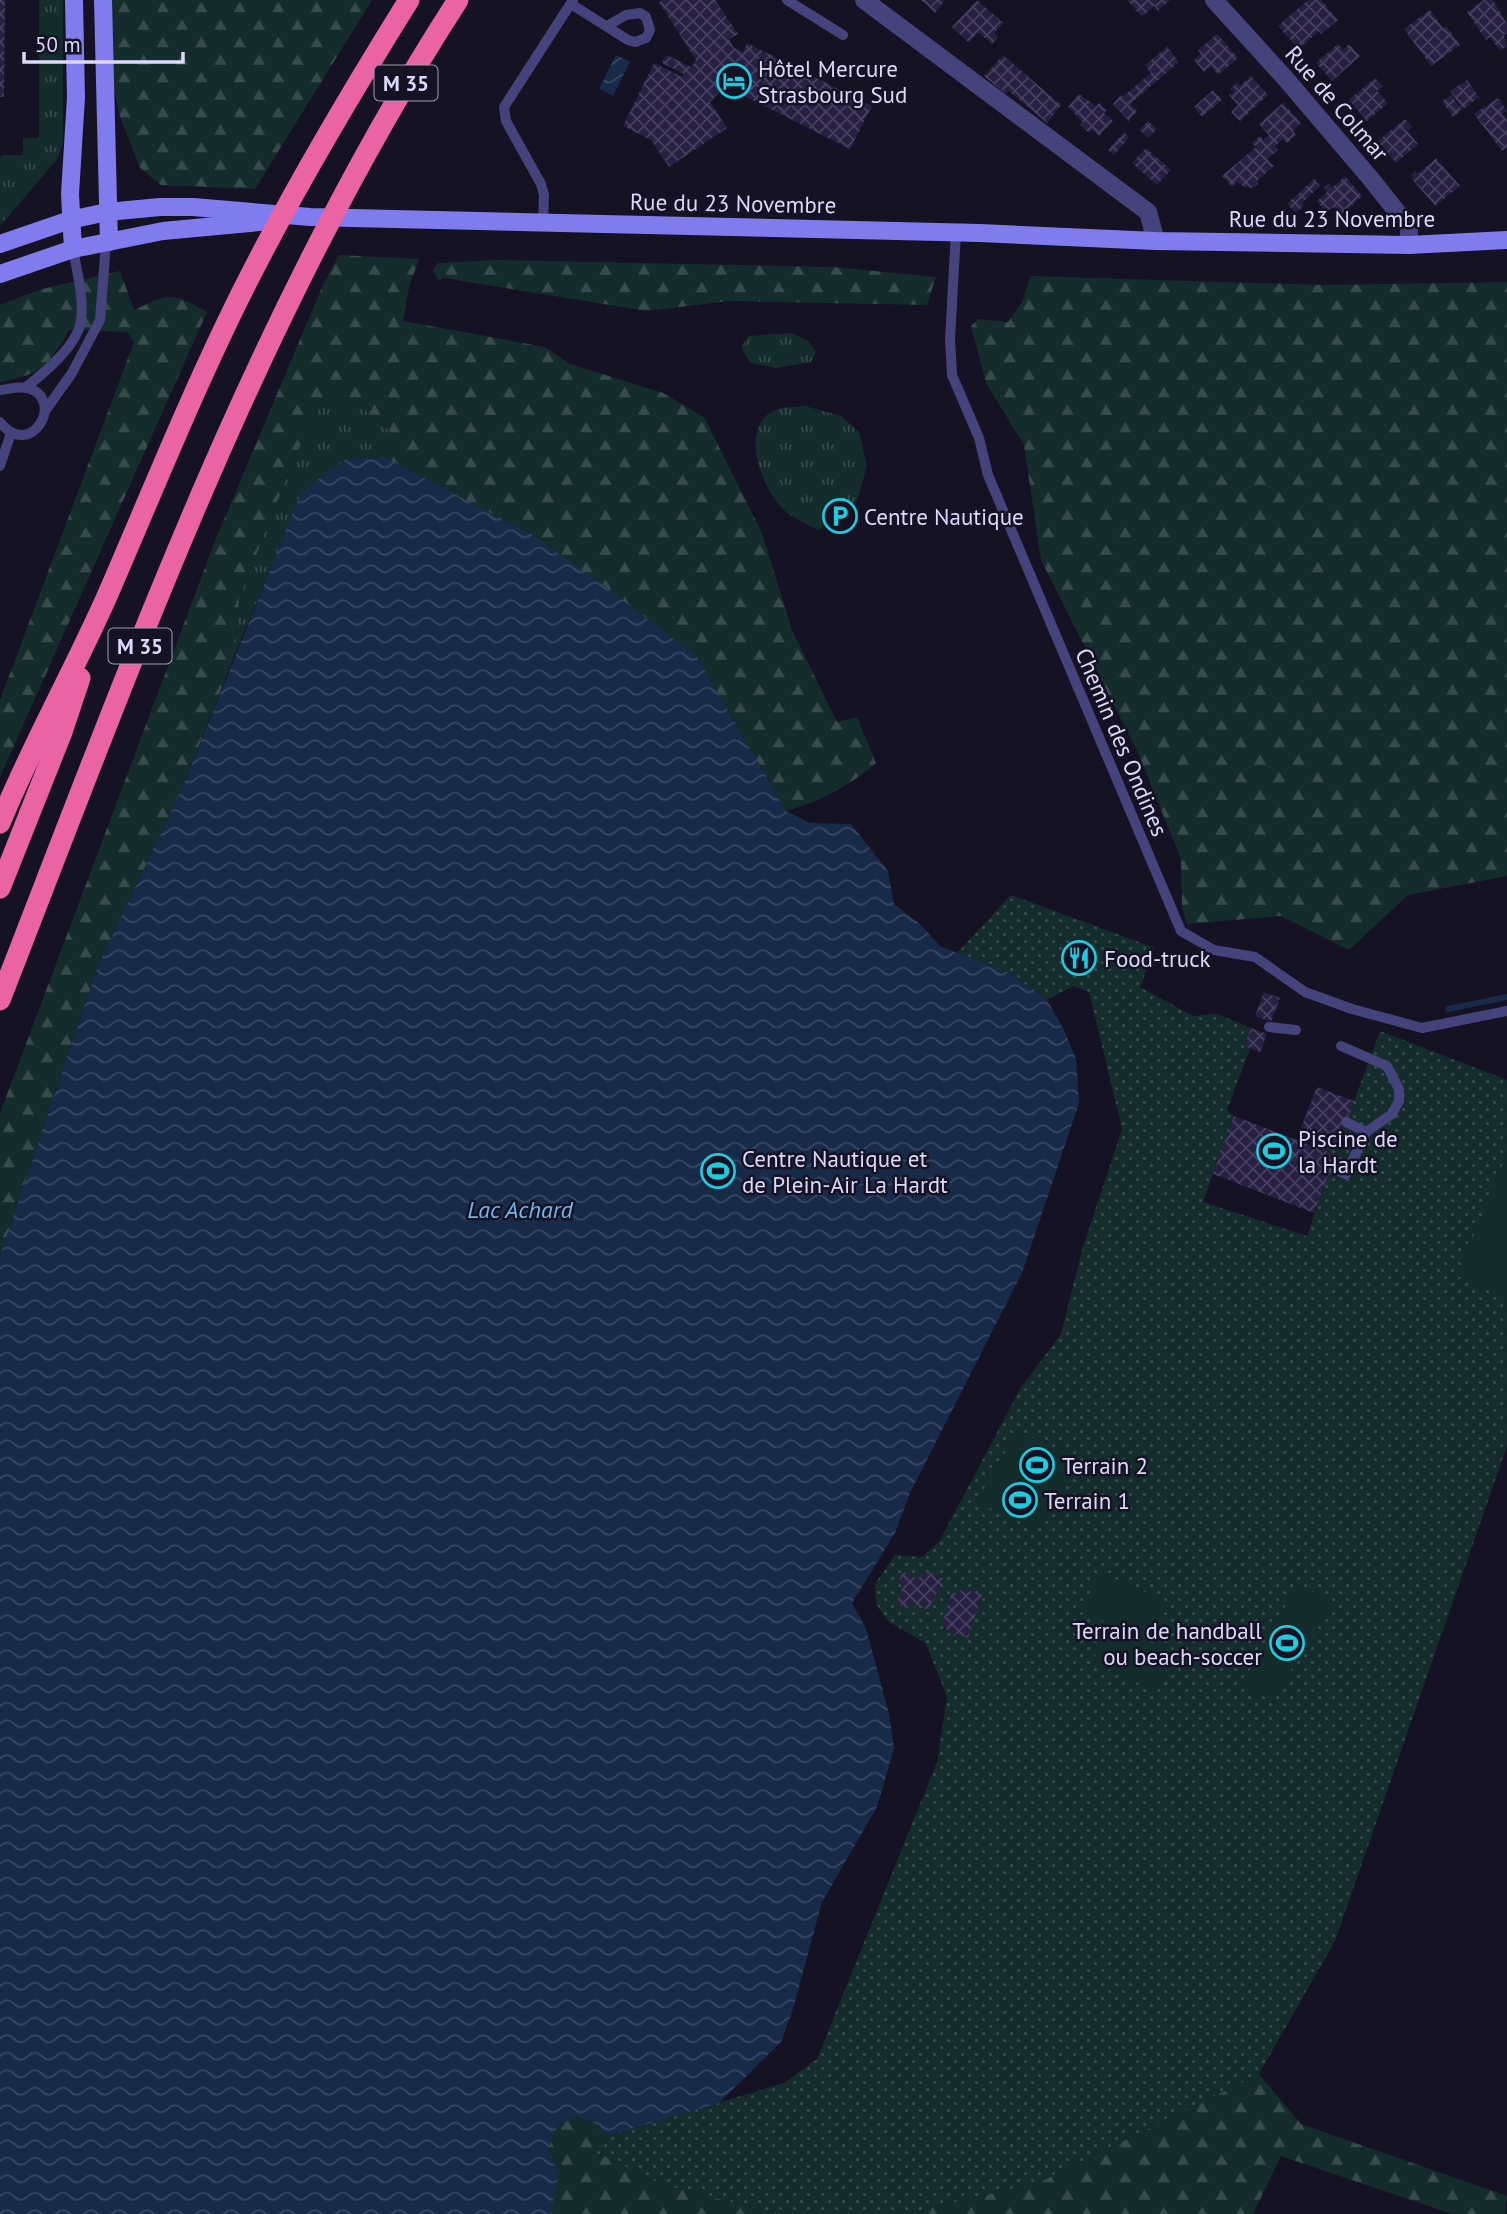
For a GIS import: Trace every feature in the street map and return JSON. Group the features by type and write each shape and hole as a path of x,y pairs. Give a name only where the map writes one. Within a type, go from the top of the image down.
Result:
{"highway":[{"name":"M 35","path":"0,888 62,732 107,596 176,434 245,285 309,165 409,0"},
{"name":"M 35","path":"0,1000 219,452 291,295 397,98 458,0"},
{"path":"0,823 107,596"}],"main road":[{"path":"73,249 70,220 76,97 75,0"},
{"path":"103,0 107,242"},
{"name":"Rue du 23 Novembre","path":"0,244 70,220 107,212 193,206 310,217 956,232 1156,241 1409,245 1507,240"},
{"name":"Rue du 23 Novembre","path":"0,274 73,249 163,231 310,217"}],"street":[{"path":"864,0 1149,212 1156,241"},
{"name":"Rue de Colmar","path":"1214,0 1328,126 1371,179 1409,227 1409,245"}],"lane":[{"path":"787,0 843,35"},
{"path":"543,223 544,195 541,184 506,121 504,107 572,2 607,26"},
{"name":"Chemin des Ondines","path":"956,232 950,339 952,375 979,438 988,475 1181,932 1214,950 1255,957 1305,992 1352,1009 1422,1028 1507,1011"},
{"path":"45,411 72,373 100,320 107,242"},
{"path":"25,388 56,361 81,323 81,296 73,249"},
{"path":"0,390 25,388 34,391 40,396 45,411 44,419 34,431 27,434 11,433 0,422"},
{"path":"0,400 12,389"},
{"path":"2,461 11,433"},
{"path":"1269,1027 1296,1030"},
{"path":"1331,1168 1346,1174 1366,1132 1392,1114 1399,1101 1399,1089 1387,1066 1341,1046"},
{"path":"1346,1122 1366,1132"}],"green space":[{"path":"39,0 63,0 63,140 59,157 0,226 0,158 2,155 23,155 23,138 39,138"},
{"path":"111,0 372,0 255,189 161,185 140,168 120,116 114,89"},
{"path":"339,255 419,259 409,287 403,321 545,347 570,364 663,393 704,417 762,533 792,630 837,722 857,717 876,763 833,792 786,811 697,657 531,534 384,457 391,432 363,408 324,396 292,463 239,599 235,654 181,791 98,966 0,1256 0,1113 215,541 323,285"},
{"path":"497,260 833,267 936,277 927,305 729,301 647,311 444,278 438,280 433,270 438,263"},
{"path":"120,271 134,310 156,300 171,297 207,312 0,777 0,700 134,342 127,332 69,330 43,366 26,376 0,382 0,305 42,289"},
{"path":"1031,276 1325,285 1507,282 1507,876 1408,895 1349,950 1281,916 1187,924 1182,908 1181,859 1138,753 1041,560 1024,445 986,383 971,326 978,319 1008,322 1022,302"},
{"path":"792,333 808,341 816,352 811,362 776,368 750,363 741,347 749,336"},
{"path":"324,396 363,408 391,432 384,457 346,459 302,493 235,654 239,599 292,463"},
{"path":"805,406 841,416 859,432 867,466 857,501 835,520 818,530 789,514 777,502 762,476 756,446 757,432 763,420 773,411"},
{"path":"1011,895 1155,948 1140,987 1193,1016 1217,1014 1251,1028 1244,1046 1250,1049 1227,1110 1234,1116 1203,1202 1307,1236 1335,1155 1319,1148 1323,1139 1338,1144 1380,1031 1507,1080 1507,1446 1335,1941 1259,2074 1036,2184 903,2214 779,2214 664,2185 593,2151 607,2136 784,2083 817,2059 937,1762 947,1697 926,1644 888,1621 876,1604 875,1584 895,1555 922,1557 939,1542 1020,1389 1061,1334 1082,1250 1122,1129 1089,992 1073,986 1047,1000 1009,973 957,953"},
{"path":"1507,1154 1507,1297 1457,1276"},
{"path":"1018,1430 1078,1460 1062,1495 1040,1527 979,1504 991,1468 996,1469"},
{"path":"1099,1572 1168,1602 1151,1641 1138,1636 1174,1654 1157,1691 1092,1662 1109,1624 1082,1611"},
{"name":"Terrain de handball ou beach-soccer","path":"1298,1584 1334,1602 1272,1701 1242,1684"},
{"path":"1259,2074 1301,2124 1507,2196 1505,2214 1452,2214 1281,2156 1253,2214 903,2214 1036,2184"},
{"path":"574,2117 593,2122 607,2136 594,2151 664,2185 779,2214 550,2214 548,2148 558,2125"}],"water":[{"path":"616,55 630,62 613,96 599,89"},
{"name":"Lac Achard","path":"384,457 531,534 697,657 786,811 810,823 851,824 888,871 894,904 920,924 940,946 1009,973 1047,1000 1076,1059 1079,1103 1022,1273 910,1493 895,1533 852,1603 866,1628 889,1714 894,1748 877,1807 822,1902 793,2009 781,2042 719,2103 607,2136 593,2122 575,2117 558,2125 548,2148 559,2174 550,2214 0,2214 0,1256 98,966 181,791 301,493 346,459"}],"building":[{"path":"0,0 5,0 4,97 0,97"},
{"name":"Hôtel Mercure Strasbourg Sud","path":"715,0 738,34 729,39 734,48 743,52 747,43 872,106 850,149 725,86 710,102 727,128 669,167 651,140 623,126 654,63 682,77 684,74 662,63 667,55 691,67 696,60 659,2"},
{"path":"921,0 945,0 935,13"},
{"path":"977,0 1003,23 994,33 998,37 992,44 978,32 969,43 952,27"},
{"path":"1127,0 1170,0 1158,11 1154,6 1142,17"},
{"path":"1308,0 1321,0 1338,20 1321,34 1319,31 1299,49 1278,26"},
{"path":"1484,0 1493,0 1507,24 1507,33 1504,35 1507,46 1500,51 1490,37 1486,40 1467,12"},
{"path":"1430,10 1460,45 1431,66 1404,29"},
{"path":"1217,34 1238,58 1218,75 1211,66 1204,72 1194,60 1201,54 1198,50"},
{"path":"1338,44 1343,50 1349,44 1360,56 1332,81 1316,63"},
{"path":"1167,47 1179,62 1130,104 1137,111 1129,121 1113,104 1151,73 1145,65"},
{"path":"1003,55 1061,105 1047,123 1009,91 1006,94 984,76"},
{"path":"1251,76 1268,95 1240,121 1231,112 1238,105 1229,95 1234,92 1230,89 1237,82 1240,86"},
{"path":"1375,78 1383,86 1377,91 1388,103 1367,121 1349,100"},
{"path":"1467,80 1479,97 1463,109 1450,91"},
{"path":"1213,90 1222,100 1202,117 1194,107"},
{"path":"1079,94 1096,106 1099,103 1107,110 1104,113 1113,121 1099,136 1092,130 1089,133 1080,125 1083,122 1068,107"},
{"path":"1451,95 1462,110 1453,117 1442,101"},
{"path":"1498,98 1507,111 1502,114 1507,120 1507,147 1502,151 1474,114"},
{"path":"1283,103 1301,123 1293,131 1296,135 1287,143 1283,139 1275,146 1278,150 1267,159 1274,166 1258,180 1258,184 1252,188 1237,182 1232,187 1222,176 1256,147 1252,143 1260,136 1263,140 1269,135 1259,124"},
{"path":"1405,119 1412,127 1407,131 1418,144 1396,163 1378,141"},
{"path":"1148,121 1157,129 1148,138 1140,130"},
{"path":"1124,132 1129,138 1114,155 1108,150"},
{"path":"1146,148 1171,170 1157,185 1132,163"},
{"path":"1436,158 1460,186 1435,206 1411,175 1415,171 1418,174"},
{"path":"1345,176 1362,196 1340,216 1333,207 1326,212 1317,201 1327,192 1324,188 1329,184 1332,188"},
{"path":"1314,179 1320,186 1302,203 1304,206 1296,213 1287,204"},
{"path":"1264,992 1280,998 1271,1022 1255,1016"},
{"path":"1251,1028 1267,1034 1260,1052 1244,1046"},
{"name":"Piscine de la Hardt","path":"1317,1087 1354,1101 1338,1145 1323,1139 1319,1148 1336,1155 1314,1213 1213,1174 1234,1116 1312,1146 1315,1136 1300,1130"},
{"path":"925,1570 944,1579 928,1610 911,1602 908,1609 896,1603 904,1585 898,1582 903,1572 918,1579"},
{"path":"961,1589 982,1594 968,1638 956,1634 958,1621 955,1636 942,1625 952,1592 960,1594"}],"waterway":[{"path":"1448,1009 1507,997"}],"place":[{"name":"Hôtel Mercure Strasbourg Sud","path":"734,81"},
{"name":"Centre Nautique","path":"840,516"},
{"name":"Food-truck","path":"1079,958"},
{"name":"Piscine de la Hardt","path":"1274,1151"},
{"name":"Centre Nautique et de Plein-Air La Hardt","path":"718,1171"},
{"name":"Terrain 2","path":"1037,1465"},
{"name":"Terrain 1","path":"1020,1500"},
{"name":"Terrain de handball ou beach-soccer","path":"1287,1643"}]}
